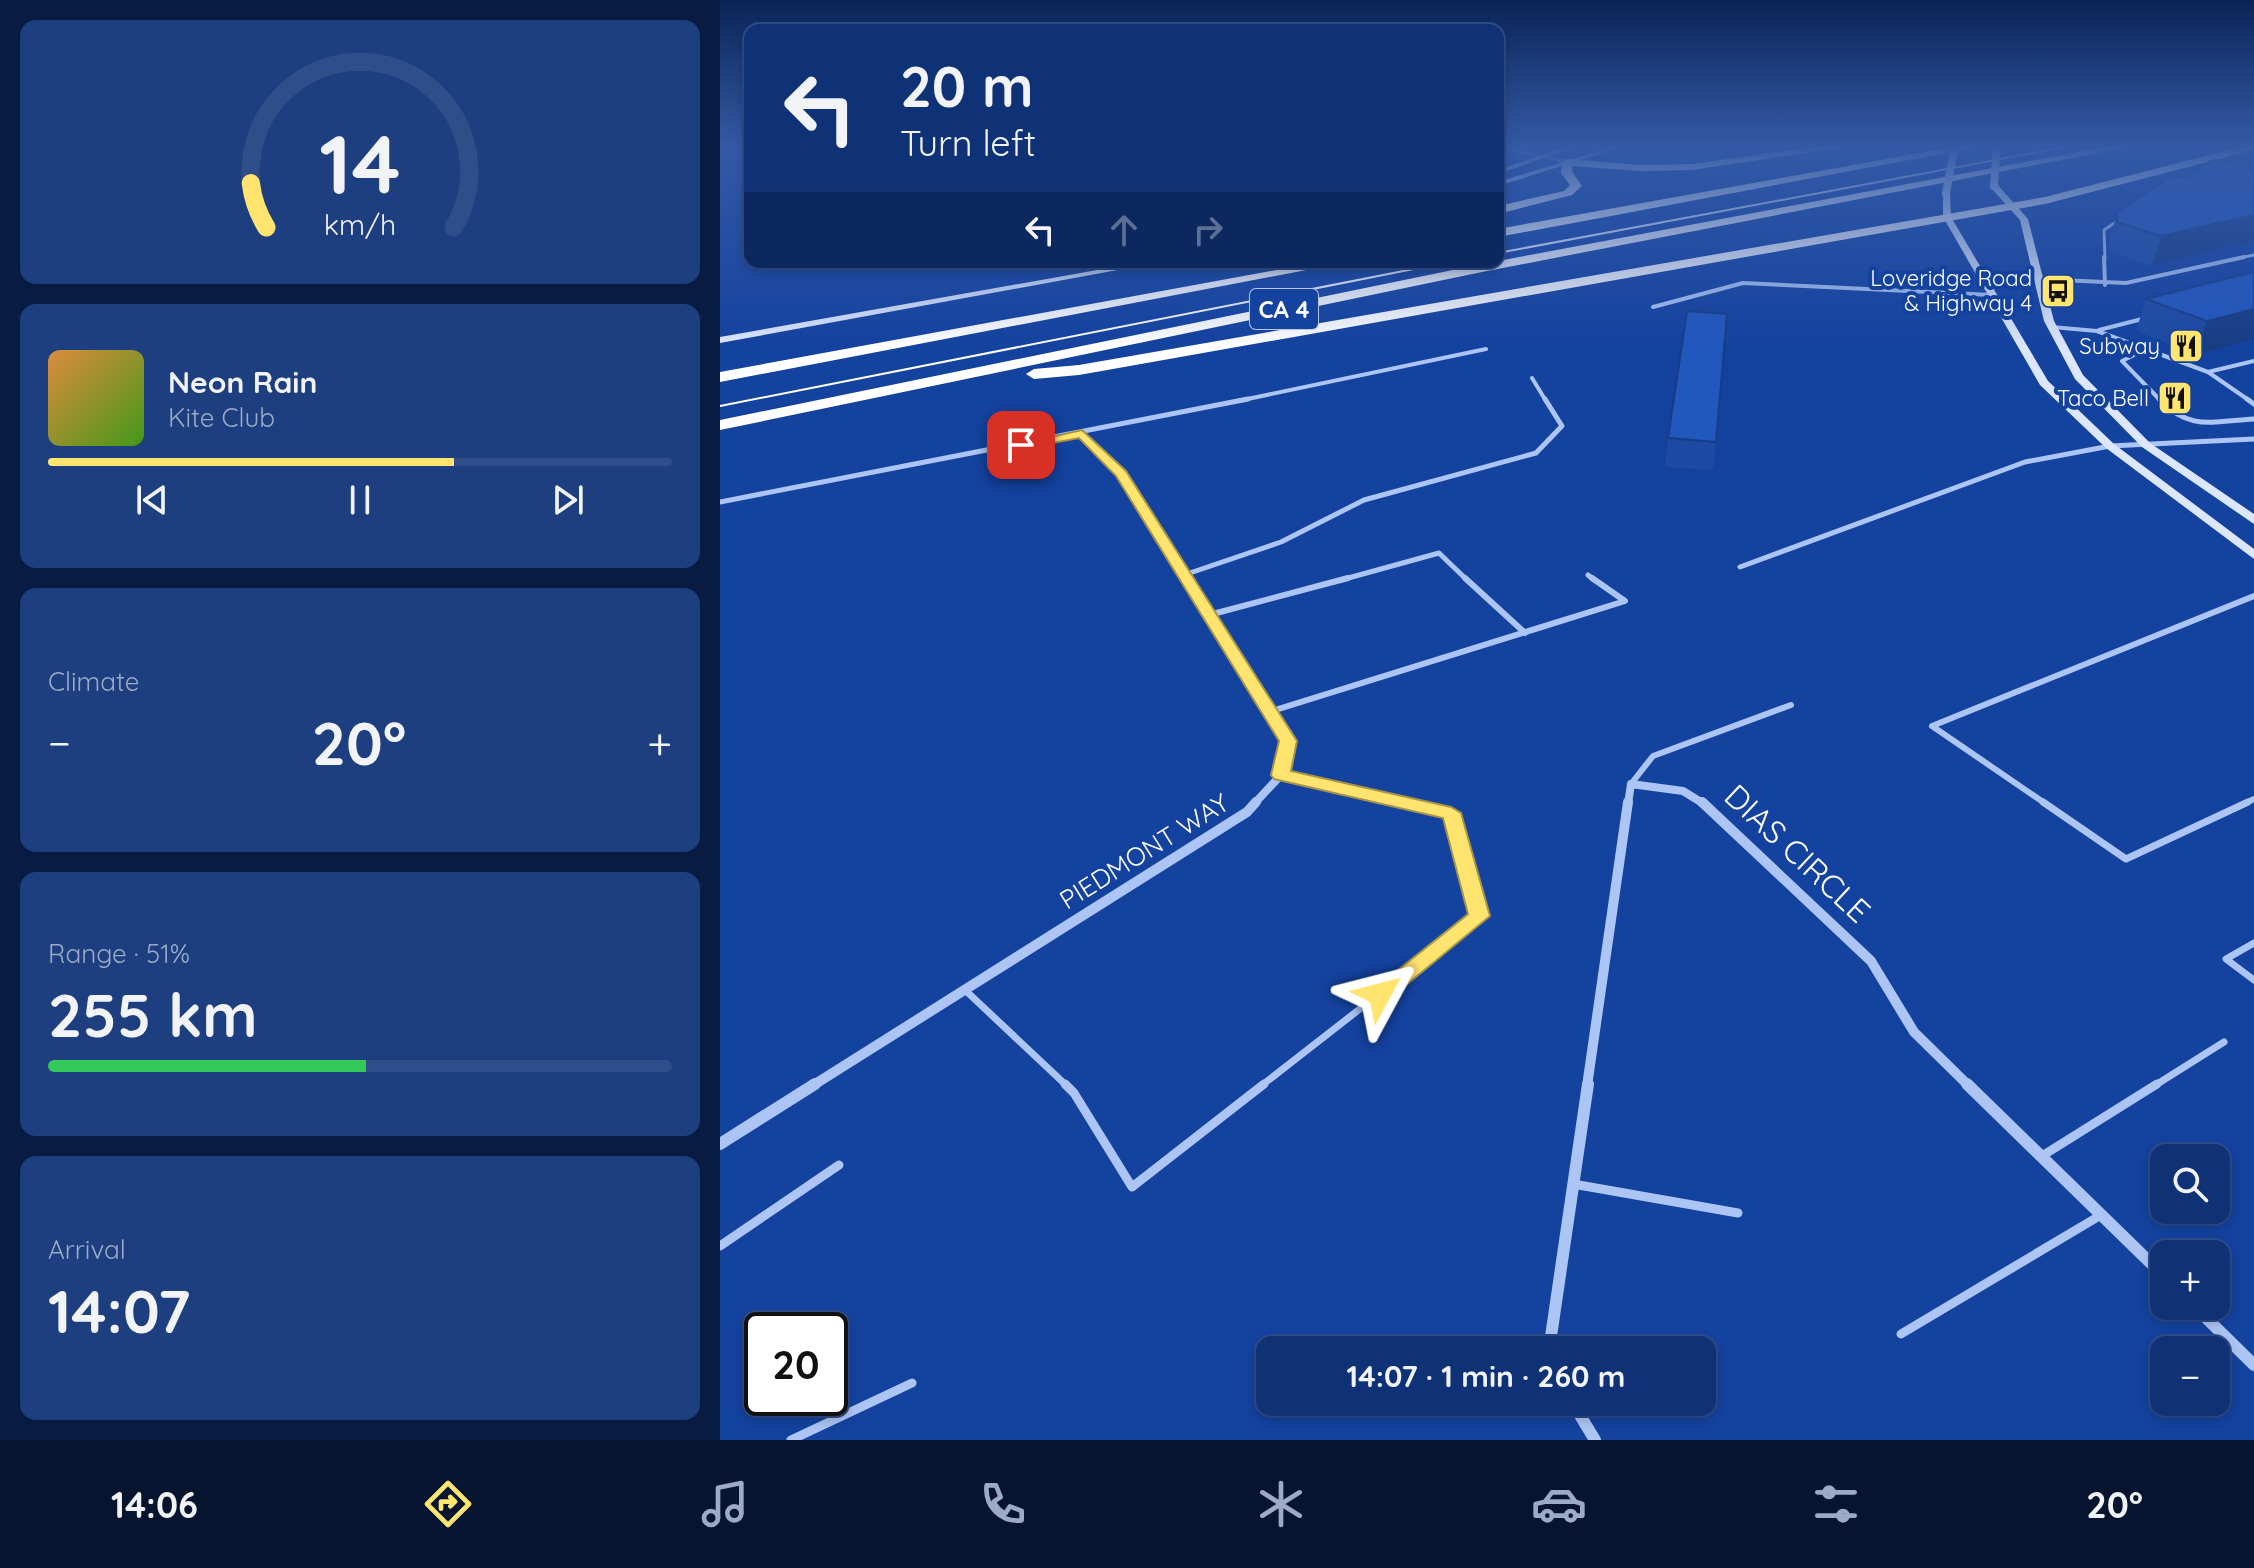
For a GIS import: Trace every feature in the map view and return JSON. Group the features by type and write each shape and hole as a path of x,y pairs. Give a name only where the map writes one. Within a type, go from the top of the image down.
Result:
{"highway":[{"path":"1504,232 1613,212"},
{"name":"CA 4","path":"1504,264 1778,212"},
{"path":"903,388 1079,370 1971,212"},
{"path":"728,376 798,354 1221,268"},
{"name":"CA 4","path":"728,376 1309,268"},
{"name":"CA 4","path":"720,425 1482,268"}],"main road":[{"path":"1947,212 2044,383 2110,446 2254,555"},
{"path":"2019,212 2024,219 2052,327 2079,377 2146,445 2254,520"},
{"path":"720,340 1123,268"}],"street":[{"path":"1082,434 1121,474 1288,741 1281,775"},
{"name":"PIEDMONT WAY","path":"720,1144 1247,812 1281,775"},
{"path":"1551,1336 1631,784"},
{"name":"DIAS CIRCLE","path":"1631,784 1683,791 1699,799 1871,961 1914,1032 2150,1262"},
{"path":"2208,1320 2254,1365"},
{"path":"1580,1416 1595,1440"}],"lane":[{"path":"2105,285 2104,230 2127,215"},
{"path":"2039,279 2105,285 2254,255"},
{"path":"1653,307 1743,283 1992,295"},
{"path":"2097,331 2154,315"},
{"path":"2052,327 2097,331 2208,372 2254,404"},
{"path":"720,502 1082,434 1486,349"},
{"path":"2146,349 2122,361 2173,415 2196,422 2254,419"},
{"path":"2208,372 2254,361"},
{"path":"1184,575 1281,542 1364,500 1536,453 1562,426 1532,378"},
{"path":"1740,567 2025,462 2110,446 2254,439"},
{"path":"1209,615 1439,553 1525,633"},
{"path":"1269,712 1625,601 1588,575"},
{"path":"2254,596 1932,726 2126,859 2254,799"},
{"path":"1631,784 1653,756 1791,705"},
{"path":"965,990 1074,1093 1132,1187 1479,916 1451,813 1281,775"},
{"path":"2254,943 2226,959 2254,980"},
{"path":"2042,1156 2224,1042"},
{"path":"720,1246 839,1165"},
{"path":"1572,1184 1738,1213"},
{"path":"1901,1334 2102,1215"},
{"path":"791,1440 912,1383"}],"building":[{"path":"2254,212 2254,215 2161,236 2117,222 2117,213"},
{"path":"2254,272 2254,309 2207,321 2146,299"},
{"path":"1687,311 1727,314 1716,442 1668,438"}],"tram line":[{"path":"1504,252 1716,212"},
{"path":"720,406 1419,268"}],"place":[{"name":"Loveridge Road & Highway 4","path":"2058,291"},
{"name":"Subway","path":"2186,346"},
{"name":"Taco Bell","path":"2175,398"}],"route":[{"path":"1021,445 1082,434 1121,474 1288,741 1281,775 1451,813 1479,916 1380,994"}]}
